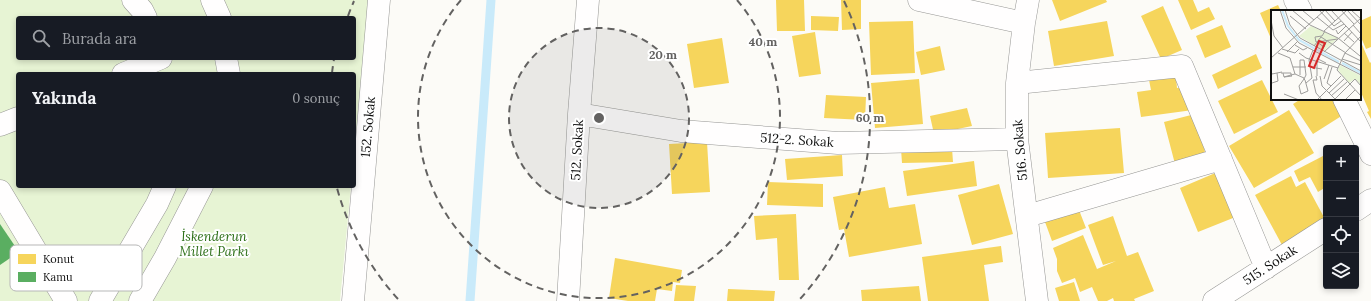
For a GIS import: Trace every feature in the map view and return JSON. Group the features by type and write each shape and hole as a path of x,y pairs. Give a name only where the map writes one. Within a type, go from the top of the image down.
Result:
{"street":[{"path":"133,0 145,16"},
{"path":"212,0 219,16"},
{"name":"152. Sokak","path":"353,301 379,0"},
{"name":"512. Sokak","path":"568,301 579,114 588,0"},
{"path":"919,0 1024,23"},
{"name":"516. Sokak","path":"1028,0 1017,83 1017,139 1037,301"},
{"path":"1295,0 1300,10"},
{"path":"128,72 156,60"},
{"path":"168,60 170,72"},
{"path":"226,60 229,72"},
{"path":"1017,83 1182,66 1266,268"},
{"path":"1344,100 1371,154"},
{"name":"512-2. Sokak","path":"579,114 681,132 838,143 1017,139"},
{"path":"0,125 16,119"},
{"path":"1027,216 1221,159"},
{"path":"133,245 157,204 164,188"},
{"path":"140,301 165,258 201,188"},
{"path":"0,191 32,245"},
{"path":"1359,208 1371,200"},
{"name":"515. Sokak","path":"1214,301 1323,231"},
{"path":"60,291 66,301"},
{"path":"100,301 106,291"}],"green space":[{"name":"İskenderun Millet Parkı","path":"0,0 369,0 356,132 356,72 16,72 16,188 351,188 340,301 0,301"}],"building: Konut":[{"path":"776,0 804,0 805,31 777,31"},
{"path":"841,0 861,0 861,29 842,30"},
{"path":"1052,0 1106,0 1107,2 1060,21"},
{"path":"1178,0 1193,0 1198,12 1209,7 1215,19 1191,30"},
{"path":"1278,5 1280,10 1271,10 1271,39 1260,13"},
{"path":"1163,6 1182,50 1161,59 1141,16"},
{"path":"811,16 839,17 838,31 811,30"},
{"path":"1371,16 1371,47 1366,49 1361,37 1361,21"},
{"path":"913,21 915,73 871,75 869,22"},
{"path":"1107,21 1114,56 1054,66 1048,31"},
{"path":"1222,25 1231,47 1205,58 1196,36"},
{"path":"815,32 821,74 799,77 792,36"},
{"path":"722,38 729,83 694,88 687,44"},
{"path":"1361,42 1370,63 1371,62 1371,119 1367,112 1369,111 1361,92"},
{"path":"940,46 945,70 921,75 916,52"},
{"path":"1256,54 1262,68 1218,89 1212,75"},
{"path":"1176,77 1177,88 1190,86 1193,110 1141,117 1137,92 1151,90 1149,80"},
{"path":"919,79 923,124 875,128 871,83"},
{"path":"1262,80 1278,112 1234,134 1218,101"},
{"path":"826,95 866,97 865,120 824,118"},
{"path":"1299,100 1334,100 1343,115 1313,134 1293,104"},
{"path":"967,108 972,126 934,134 930,116"},
{"path":"1289,110 1314,153 1254,188 1229,146"},
{"path":"1195,114 1206,156 1175,164 1164,122"},
{"path":"1120,128 1124,173 1048,178 1045,133"},
{"path":"707,142 710,192 672,194 669,144"},
{"path":"952,148 953,162 902,163 901,149"},
{"path":"842,155 843,176 787,180 785,159"},
{"path":"1323,156 1323,189 1318,192 1310,177 1299,182 1294,171"},
{"path":"974,161 977,186 907,196 903,171"},
{"path":"1220,171 1238,216 1198,232 1180,188"},
{"path":"1291,176 1296,187 1305,182 1323,215 1323,223 1282,245 1255,195"},
{"path":"768,182 823,184 823,207 767,205"},
{"path":"999,184 1013,234 972,245 958,195"},
{"path":"885,187 889,208 915,204 922,244 849,257 844,229 839,230 833,197"},
{"path":"1079,210 1086,228 1052,241 1045,222"},
{"path":"796,214 799,280 779,280 777,238 756,240 754,216"},
{"path":"1113,216 1127,256 1138,252 1154,291 1134,299 1135,301 1114,301 1113,298 1107,301 1098,301 1092,287 1080,292 1075,278 1062,283 1057,271 1057,259 1053,248 1083,235 1097,269 1116,261 1103,265 1088,225"},
{"path":"1001,246 1003,262 984,265 989,301 928,301 922,257"},
{"path":"615,258 682,270 680,283 673,282 672,291 657,289 655,301 628,301 609,298"},
{"path":"1074,282 1080,301 1059,301 1055,288"},
{"path":"676,285 696,286 694,301 674,301"},
{"path":"919,286 921,301 862,301 861,290"},
{"path":"728,289 775,291 774,301 727,301"}],"building: Kamu":[{"path":"0,224 14,245 10,245 10,258 0,265"}],"waterway":[{"path":"470,301 491,0"}]}
